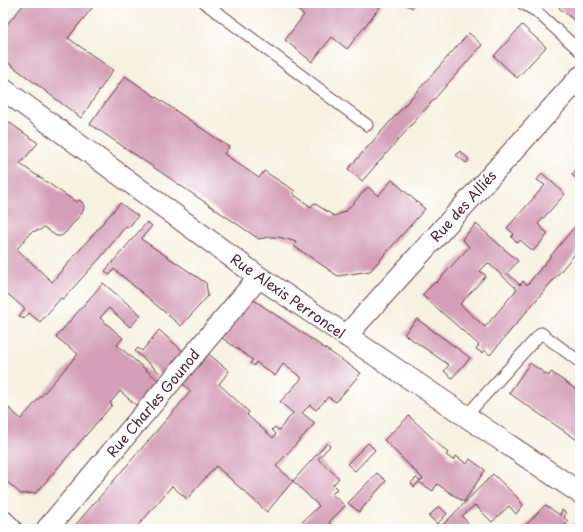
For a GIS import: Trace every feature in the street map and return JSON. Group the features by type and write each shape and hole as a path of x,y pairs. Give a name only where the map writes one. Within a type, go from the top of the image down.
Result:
{"street":[{"name":"Rue des Alliés","path":"346,336 580,77"},
{"name":"Rue Alexis Perroncel","path":"3,89 259,277 580,493"},
{"name":"Rue Charles Gounod","path":"47,529 259,277"},
{"path":"3,521 12,529"}],"lane":[{"path":"205,3 367,125"},
{"path":"522,3 536,11 580,50"},
{"path":"466,416 541,333 580,362"}],"building":[{"path":"25,3 96,3 68,38 113,70 81,118 3,59 3,29"},
{"path":"288,3 383,3 347,49 332,37 312,62 285,40 304,15"},
{"path":"405,3 416,3 412,8"},
{"path":"563,3 580,3 580,25 559,8"},
{"path":"522,25 546,47 517,78 494,56"},
{"path":"469,33 482,45 362,181 348,169"},
{"path":"125,76 229,147 224,154 259,178 264,171 295,191 293,194 311,207 314,203 334,216 344,211 345,212 368,187 378,196 392,180 425,209 370,271 338,276 294,246 296,242 278,237 259,239 90,124"},
{"path":"3,118 38,143 20,164 76,202 79,200 84,206 81,214 61,236 56,236 44,227 40,230 31,232 17,249 52,282 120,203 138,216 129,227 126,226 101,257 40,322 29,313 24,319 19,316 25,309 3,290 3,154 5,152 3,150"},
{"path":"460,151 469,159 466,163 456,155"},
{"path":"580,165 580,182 572,175"},
{"path":"542,173 565,194 538,224 548,234 533,251 520,240 518,243 511,237 514,234 507,228 545,185 537,180"},
{"path":"580,220 580,248 490,355 484,350 482,353 476,349 479,345 422,295 435,282 436,283 469,247 462,239 476,224 518,261 507,273 520,285 523,281 527,285","holes":["488,263 517,289 485,327 460,304 486,276 480,271"]},
{"path":"147,222 152,226 141,239 206,283 208,296 181,326 114,269 110,275 105,271"},
{"path":"103,283 141,315 130,327 109,308 100,318 123,338 117,345 159,381 137,406 120,391 110,403 112,405 36,493 21,494 3,478 3,403 21,419 78,354 56,337"},
{"path":"251,298 361,373 336,402 328,397 316,410 310,405 302,413 315,423 276,466 293,481 267,512 216,466 187,499 172,486 137,527 139,529 72,529 191,391 179,381 205,351 229,371 219,384 249,412 247,415 273,438 276,434 272,430 275,427 279,430 293,413 280,402 302,378 283,364 275,376 256,362 254,366 250,363 253,360 218,335"},
{"path":"417,319 470,358 452,378 444,371 449,365 404,334"},
{"path":"159,330 184,352 163,376 135,351 138,348 142,351"},
{"path":"530,363 549,376 551,372 580,392 580,442 509,393"},
{"path":"409,416 448,453 446,455 453,460 456,456 467,464 470,459 485,470 464,502 437,484 433,491 419,482 414,487 411,483 416,478 420,481 423,479 384,440"},
{"path":"327,443 330,446 318,459 339,478 333,485 337,489 332,494 345,506 329,522 336,529 295,529 319,506 293,481"},
{"path":"368,443 375,450 355,471 347,464"},
{"path":"377,473 386,481 359,512 348,503"},
{"path":"493,474 517,497 523,505 516,514 509,506 492,522 475,505 462,516 468,523 463,529 439,529"},
{"path":"545,505 560,515 562,510 566,513 564,518 568,521 562,529 522,529"},
{"path":"439,506 447,514 437,524 429,516"},
{"path":"580,521 580,529 572,529"}]}
